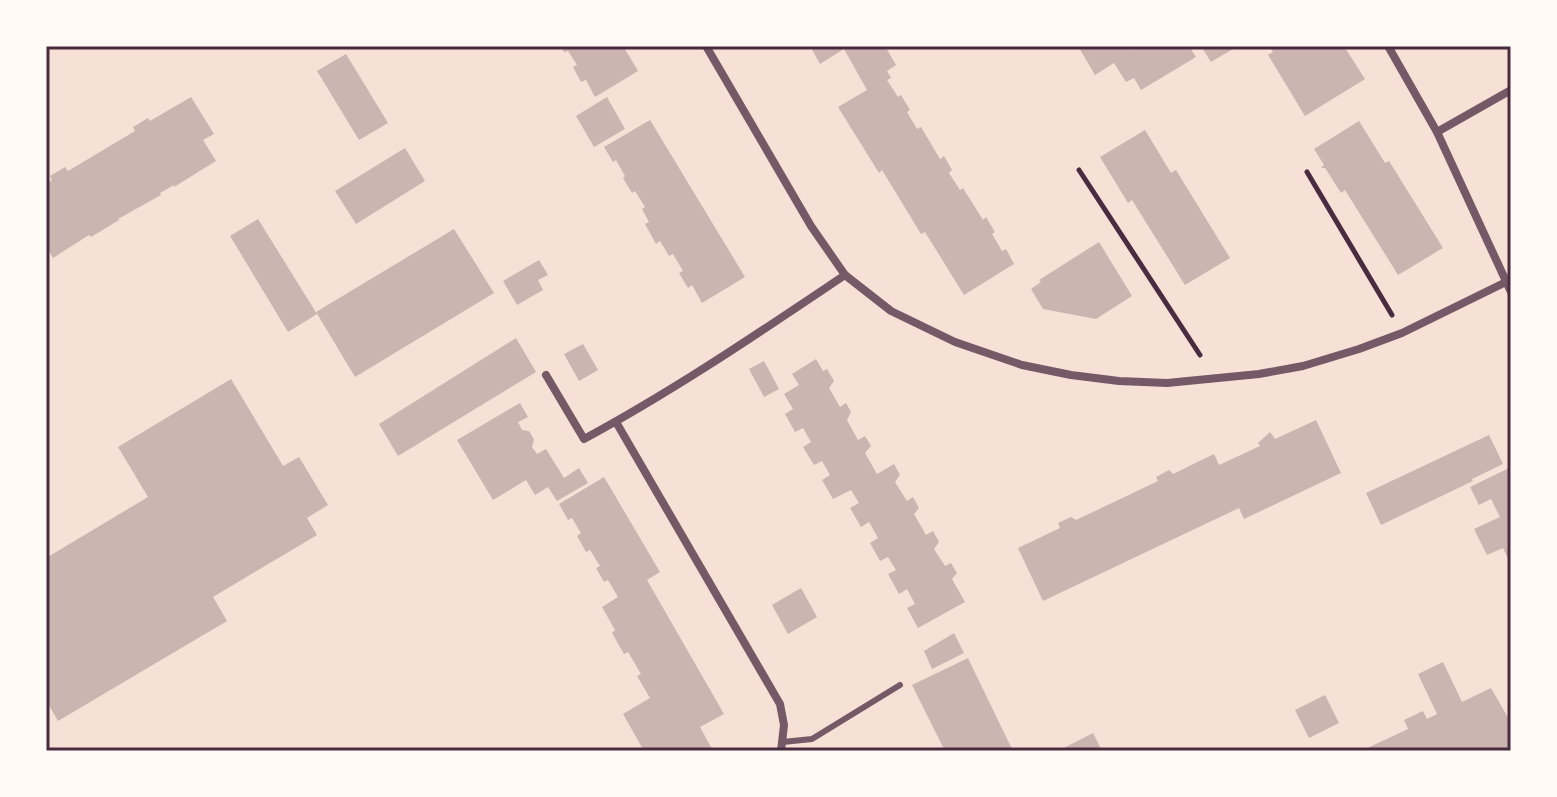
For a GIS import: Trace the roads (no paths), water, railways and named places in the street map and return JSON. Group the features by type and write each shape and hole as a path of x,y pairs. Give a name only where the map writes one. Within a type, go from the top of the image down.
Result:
{"street":[{"path":"706,46 811,226 845,275 891,311 955,342 1022,365 1119,381 1167,383 1303,366 1402,333 1506,282"},
{"path":"1388,46 1437,132 1511,292"},
{"path":"1437,132 1511,90"},
{"path":"546,375 584,439 743,344 845,275"},
{"path":"616,422 780,704 784,725 782,747"}],"lane":[{"path":"782,747 812,739 900,685"}]}
